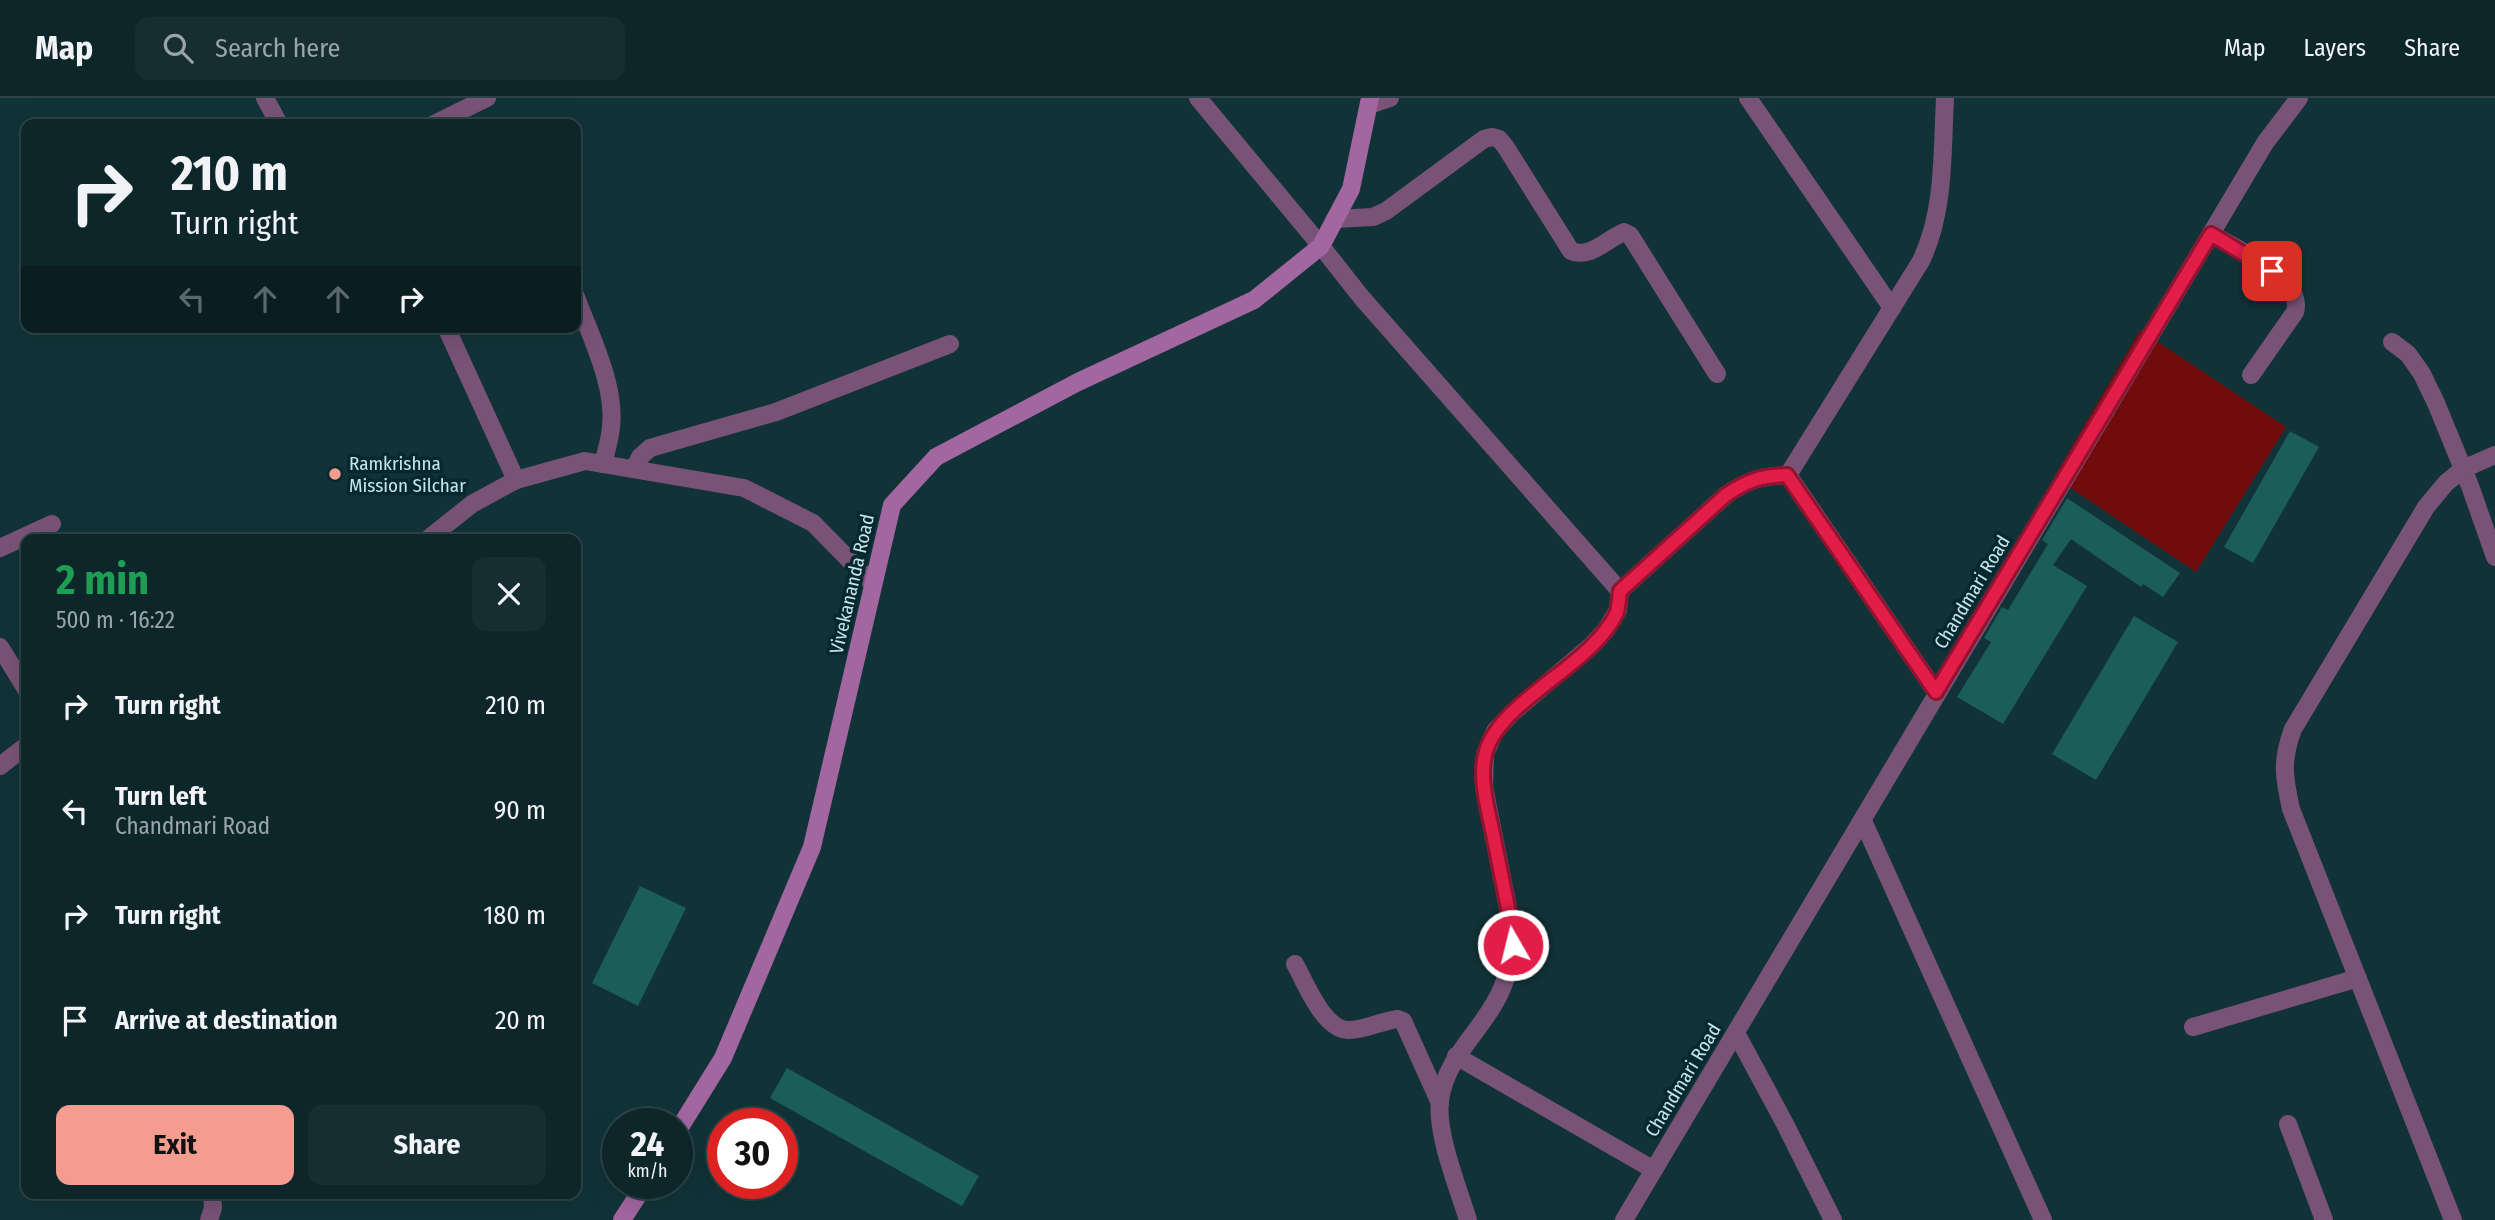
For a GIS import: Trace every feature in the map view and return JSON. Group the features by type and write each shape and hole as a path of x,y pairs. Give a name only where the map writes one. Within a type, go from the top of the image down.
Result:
{"main road":[{"name":"Vivekananda Road","path":"692,1108 723,1058 812,847 892,505 936,457 1078,382 1254,300 1321,246 1351,189 1370,101"},
{"path":"622,1220 636,1199"}],"street":[{"path":"265,98 276,119"},
{"path":"444,119 487,98"},
{"path":"1198,98 1362,298 1620,591"},
{"path":"1370,101 1390,98"},
{"path":"1748,98 1892,308"},
{"path":"1787,475 1921,261 1931,239 1938,211 1945,98"},
{"name":"Chandmari Road","path":"1624,1220 1863,821 1936,692 2265,144 2299,98"},
{"path":"1335,219 1373,217 1401,201 1484,139 1499,139 1571,251 1578,254 1587,253 1624,232 1630,234 1717,374"},
{"path":"2211,234 2272,271 2295,293 2295,312 2251,375"},
{"path":"581,310 602,365 610,400 612,426 603,464"},
{"path":"449,333 516,480"},
{"path":"2392,342 2408,354 2422,374 2463,468 2495,557"},
{"path":"634,470 640,457 650,448 776,412 950,344"},
{"path":"2453,1220 2291,810 2285,782 2285,752 2293,729 2426,507 2463,468 2495,455"},
{"path":"434,534 472,505 516,480 585,461 744,488 813,523 873,583"},
{"path":"1468,1220 1441,1128 1440,1103 1445,1078 1457,1056 1494,1004 1507,978 1513,945 1484,788 1485,754 1495,732 1512,713 1592,645 1606,629 1618,610 1620,591 1746,482 1768,475 1787,475"},
{"path":"1787,475 1936,692"},
{"path":"30,534 52,524"},
{"path":"0,548 21,538"},
{"path":"0,646 21,681"},
{"path":"0,766 21,750"},
{"path":"1863,821 2043,1220"},
{"path":"1295,964 1326,1018 1338,1029 1350,1031 1398,1019 1403,1021 1440,1103"},
{"path":"2193,1027 2358,978"},
{"path":"1736,1034 1833,1220"},
{"path":"1457,1056 1654,1170"},
{"path":"2288,1124 2324,1220"},
{"path":"209,1220 212,1199"}],"shaded area":[{"path":"2140,330 2286,427 2196,572 2054,477"}],"building":[{"path":"2290,431 2319,447 2253,563 2224,547"},
{"path":"2067,498 2180,573 2163,597 2143,584 2141,587 2071,539 2053,565 2087,586 2003,724 1957,697 1991,642 1984,638 2002,607 2008,610 2048,544 2042,540"},
{"path":"2134,616 2178,642 2096,780 2052,754"},
{"path":"640,886 686,908 638,1006 592,983"},
{"path":"787,1068 979,1176 962,1206 798,1114 798,1108 788,1108 770,1098"}],"place":[{"name":"Ramkrishna Mission Silchar","path":"335,474"}],"route":[{"path":"1513,945 1484,788 1485,754 1495,732 1512,713 1592,645 1618,610 1620,591 1726,495 1746,482 1768,475 1787,475 1936,692 2211,234 2272,271"}]}
